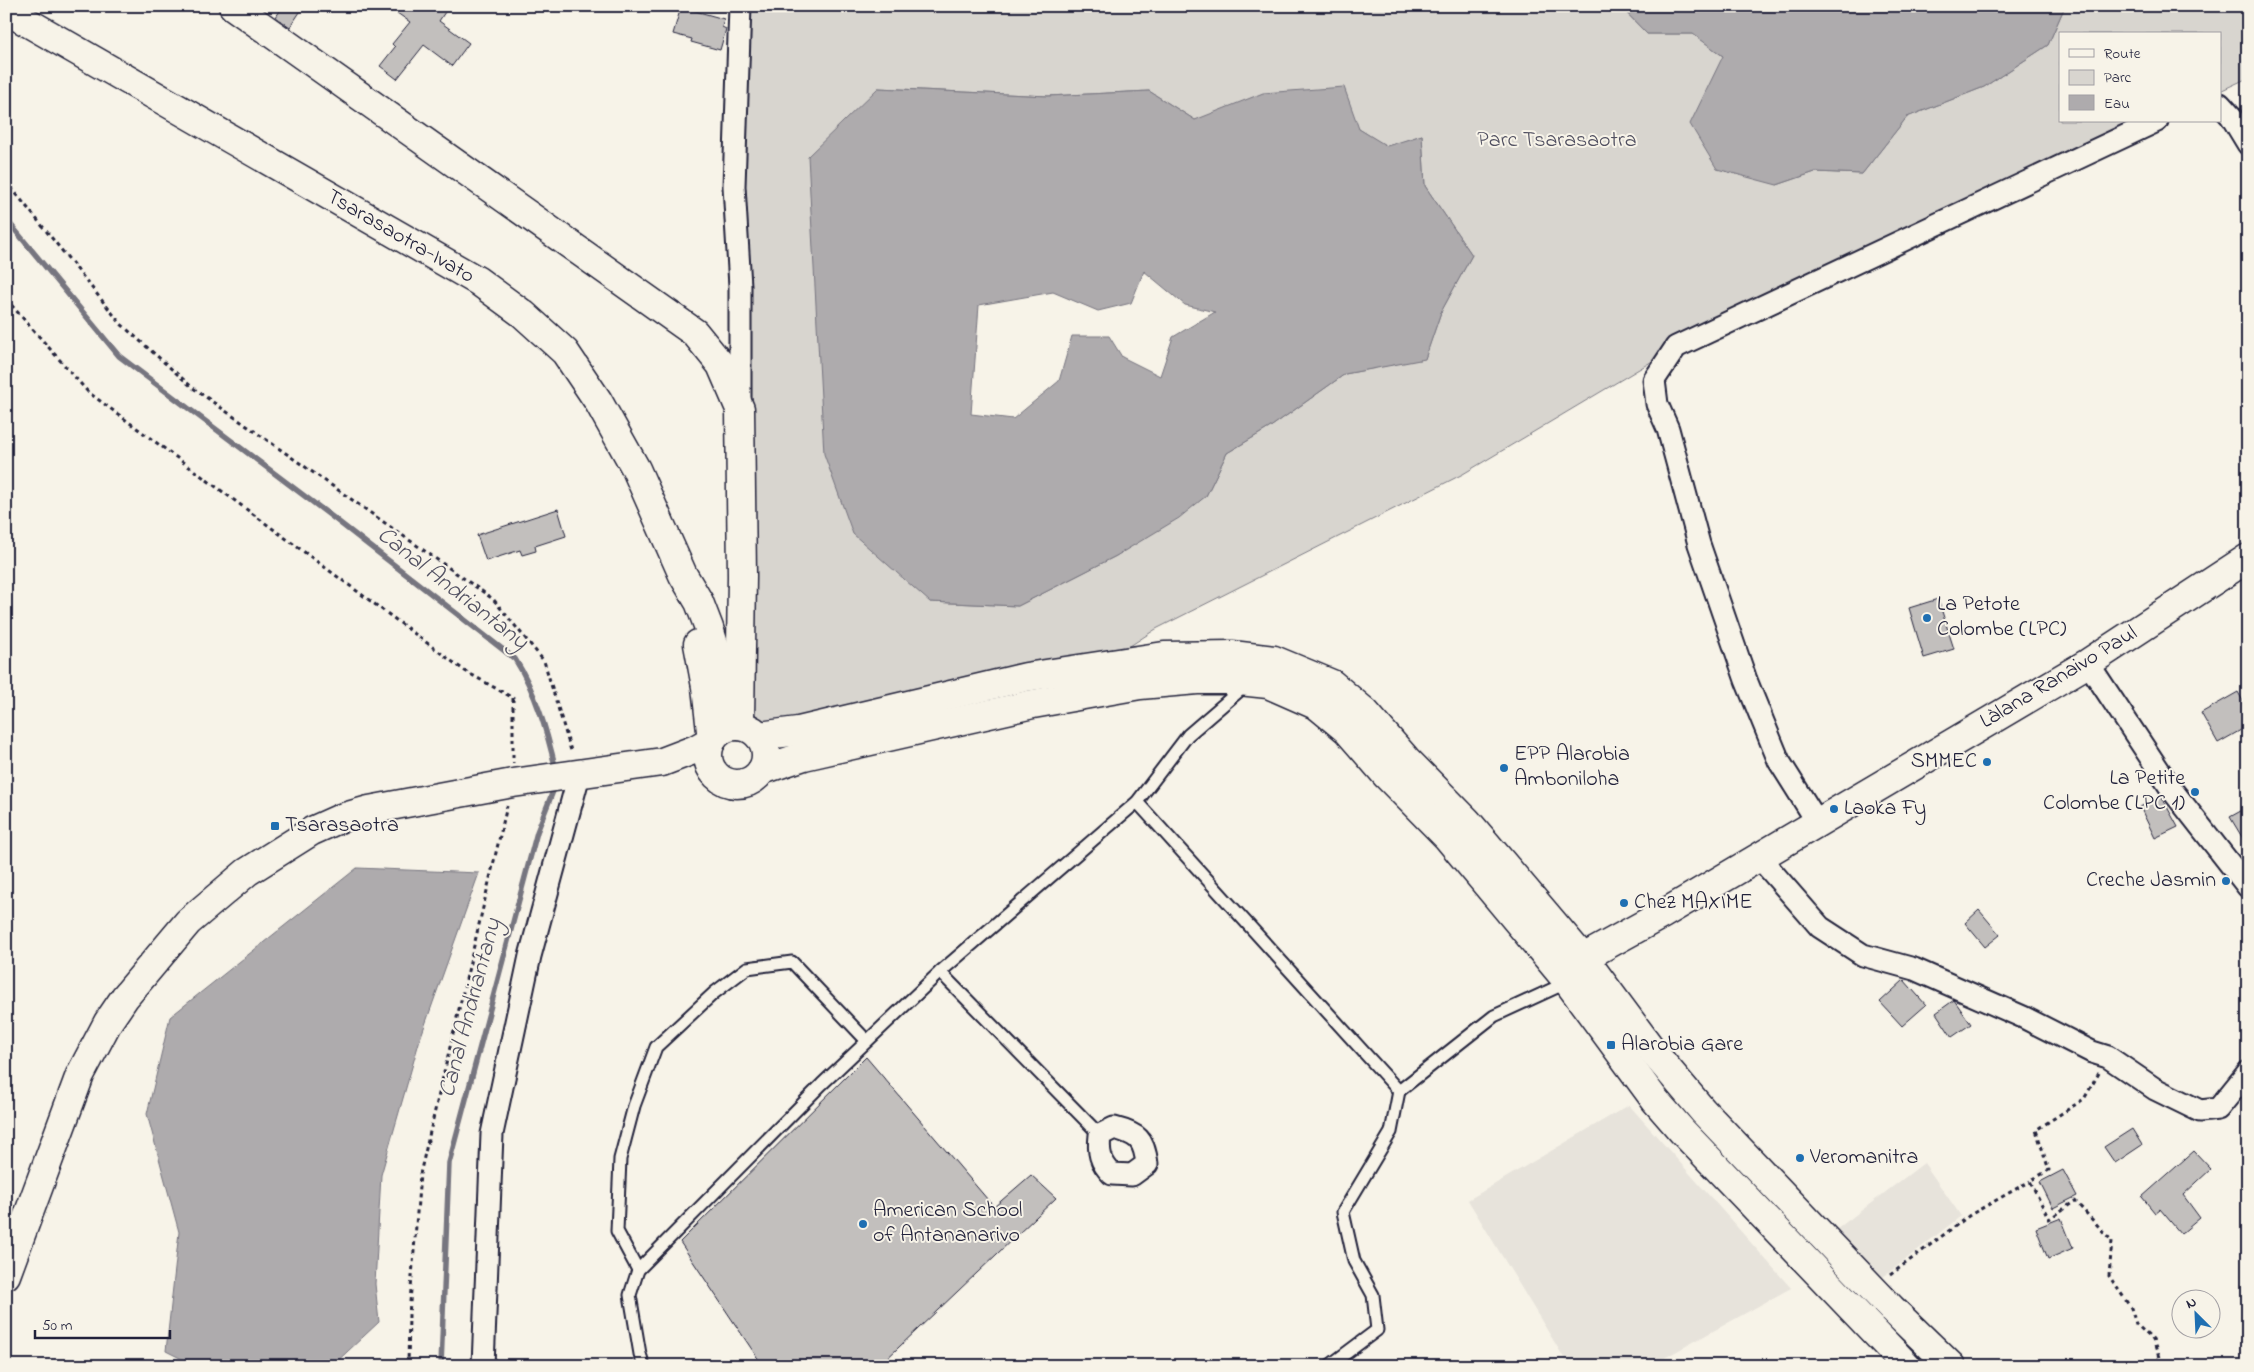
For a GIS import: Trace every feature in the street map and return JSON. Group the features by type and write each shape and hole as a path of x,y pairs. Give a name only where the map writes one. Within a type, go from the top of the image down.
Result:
{"main road":[{"path":"233,6 696,333 721,365 740,408 742,620 749,731"},
{"name":"Tsarasaotra-Ivato","path":"6,10 478,281 523,314 565,352 598,401 636,469 683,574"},
{"name":"Làlana Ranaivo Paul","path":"1583,958 1818,823 2088,663 2248,558"},
{"path":"662,762 715,774 722,780 739,784 756,777 766,762 765,744 749,731 699,602 683,574"},
{"path":"683,574 702,665 712,740 709,757 715,774"},
{"path":"707,622 742,620"},
{"path":"6,1276 80,1075 95,1045 125,997 188,922 247,872 312,831 341,818 414,800 513,783 662,762 696,750 712,740 724,729 798,731 1026,677 1172,656 1232,655 1274,660 1332,684 1365,712 1406,759 1467,821 1583,958 1655,1054 1703,1111 1873,1289 1952,1366"},
{"path":"762,770 804,756 1032,704 1166,682 1230,680 1268,684 1318,706 1347,730 1387,776 1448,838 1564,977 1655,1100 1682,1131 1907,1366"}],"street":[{"path":"740,6 734,186 740,286 740,408"},
{"path":"2222,106 2231,116 2248,144"},
{"path":"1818,823 1779,761 1746,680 1699,544 1668,429 1657,404 1654,380 1676,347 2154,122"},
{"path":"2088,663 2172,790 2248,886"},
{"path":"483,1366 492,1134 530,956 579,775"},
{"path":"1758,856 1820,927 1863,956 1914,969 2023,1017 2092,1052 2108,1058 2155,1089 2200,1111 2218,1109 2248,1072"}],"lane":[{"path":"644,1366 640,1354 630,1295 638,1270 867,1041 940,972 1137,802 1188,735 1249,682"},
{"path":"1137,802 1399,1091"},
{"path":"638,1270 617,1231 620,1159 634,1106 656,1047 714,993 748,968 792,962 867,1041"},
{"path":"940,972 1100,1135"},
{"path":"1329,1366 1376,1330 1373,1295 1354,1261 1343,1212 1391,1132 1399,1091 1494,1016 1564,977"}],"path":[{"path":"6,180 121,324 193,388 493,599 544,661 579,775"},
{"path":"6,299 88,392 466,671 512,698 513,783 420,1174 409,1315 408,1366"},
{"path":"1873,1289 1970,1216 2049,1170 2036,1130 2084,1099 2108,1058"},
{"path":"2030,1181 2049,1219 2076,1201 2112,1241 2108,1276 2131,1308 2136,1324 2153,1340 2162,1366"}],"shaded area":[{"path":"1629,1105 1791,1288 1650,1366 1569,1366 1468,1200"},
{"path":"1924,1163 1961,1216 1878,1281 1833,1232"}],"green space":[{"name":"Parc Tsarasaotra","path":"739,6 1620,6 1647,34 1694,34 1724,57 1777,185 1815,172 1862,174 1907,117 1984,87 2048,45 2065,6 2248,6 2248,78 2222,90 2222,32 2059,32 2059,122 2154,122 1676,347 1463,474 1156,629 1107,661 762,724 749,720","holes":["878,88 1048,96 1149,91 1195,120 1359,129 1387,147 1422,135 1425,186 1472,255 1441,312 1425,358 1345,374 1269,428 1227,453 1206,496 1116,556 1018,606 930,602"]}],"water":[{"path":"1620,6 2065,6 2048,45 1984,87 1907,117 1862,174 1815,172 1777,185 1717,169 1690,124 1723,56 1693,34 1647,34"},
{"path":"1344,87 1359,129 1387,146 1422,135 1425,186 1472,255 1441,312 1425,359 1345,374 1269,428 1227,453 1206,496 1179,518 1116,556 1018,606 930,602 853,534 824,454 808,156 878,88 1048,96 1149,91 1195,120 1263,93","holes":["1144,271 1185,305 1215,312 1173,337 1160,376 1122,357 1109,336 1072,336 1059,381 1013,419 971,414 979,305 1053,292 1098,311 1131,303"]},
{"path":"357,868 479,873 420,1039 381,1175 375,1284 379,1322 332,1366 196,1366 166,1351 179,1232 147,1114 170,1017"}],"building":[{"path":"283,6 304,6 290,27 276,17"},
{"path":"387,6 449,6 439,21 469,43 452,66 424,45 397,79 380,66 395,47 392,44 410,22"},
{"path":"681,7 724,19 722,27 726,29 720,50 691,42 692,39 673,34"},
{"path":"558,509 566,536 535,546 536,551 522,555 520,550 486,561 477,535"},
{"path":"1938,599 1954,649 1924,658 1909,608"},
{"path":"2238,692 2248,710 2248,726 2218,743 2201,713"},
{"path":"2161,796 2178,827 2155,838 2140,807"},
{"path":"2248,807 2248,847 2230,817"},
{"path":"1979,910 2000,935 1985,947 1965,923"},
{"path":"1904,980 1926,1005 1902,1026 1880,1002"},
{"path":"1954,1000 1971,1024 1952,1037 1936,1013"},
{"name":"American School of Antananarivo","path":"866,1057 994,1207 1031,1175 1056,1198 879,1366 763,1366 680,1242"},
{"path":"2132,1129 2142,1145 2115,1163 2104,1147"},
{"path":"2194,1151 2211,1169 2183,1195 2200,1218 2181,1234 2160,1209 2155,1213 2142,1197"},
{"path":"2063,1170 2077,1196 2053,1208 2040,1182"},
{"path":"2061,1218 2073,1248 2048,1259 2036,1228"}],"waterway":[{"name":"Canal Andriantany","path":"6,219 119,356 335,519 515,659 535,699 545,727 556,770"},
{"name":"Canal Andriantany","path":"441,1366 449,1163 537,832 555,786"}],"place":[{"name":"La Petote Colombe (LPC)","path":"1927,618"},
{"name":"SMMEC","path":"1987,762"},
{"name":"EPP Alarobia Amboniloha","path":"1504,768"},
{"name":"La Petite Colombe (LPC 1)","path":"2195,792"},
{"name":"Laoka Fy","path":"1834,809"},
{"name":"Tsarasaotra","path":"275,826"},
{"name":"Creche Jasmin","path":"2226,881"},
{"name":"Chez MAXIME","path":"1624,903"},
{"name":"Alarobia Gare","path":"1611,1045"},
{"name":"Veromanitra","path":"1800,1158"},
{"name":"American School of Antananarivo","path":"863,1224"}]}
